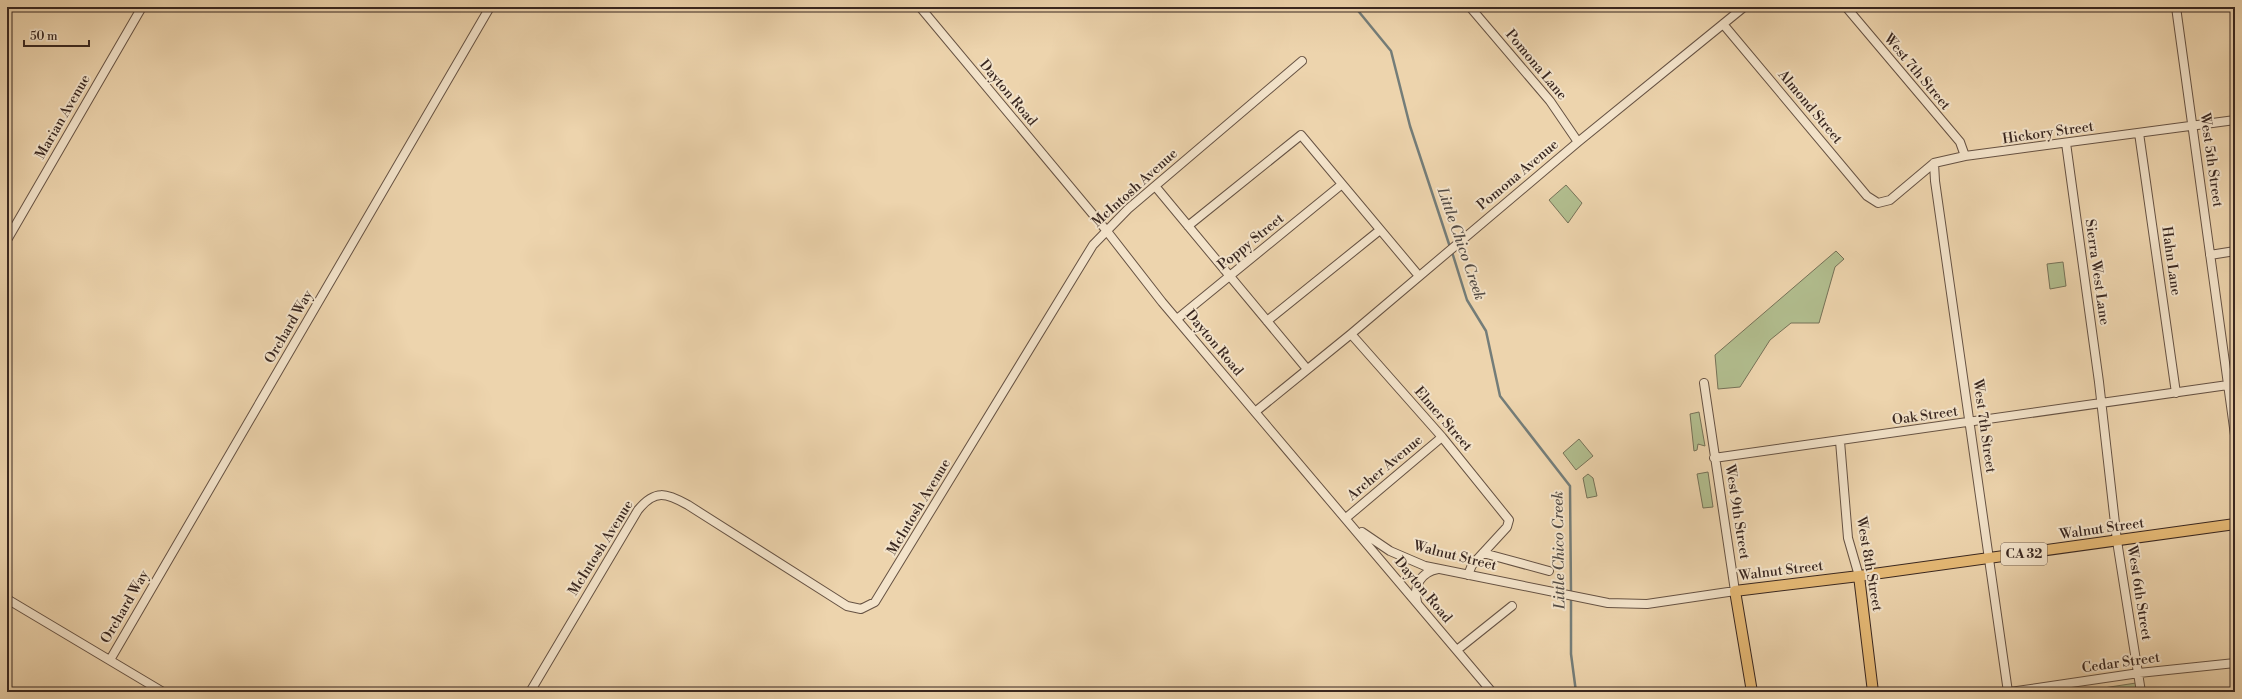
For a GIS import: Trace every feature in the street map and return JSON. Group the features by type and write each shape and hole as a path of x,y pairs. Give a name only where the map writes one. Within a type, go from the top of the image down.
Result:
{"main road":[{"name":"Walnut Street","path":"1735,591 1988,559 2235,524"},
{"name":"West 8th Street","path":"1859,576 1873,692"},
{"name":"West 9th Street","path":"1735,591 1752,692"}],"street":[{"name":"Marian Avenue","path":"7,240 142,7"},
{"name":"Orchard Way","path":"110,660 490,7"},
{"name":"Dayton Road","path":"920,7 1106,230 1177,319 1332,506 1346,518 1492,692"},
{"name":"Pomona Lane","path":"1470,7 1550,101 1578,142"},
{"name":"Pomona Avenue","path":"1255,412 1351,334 1578,142 1744,7"},
{"name":"West 7th Street","path":"1846,7 1960,142 1965,156"},
{"name":"West 5th Street","path":"2176,7 2210,254 2232,385 2235,435"},
{"name":"Almond Street","path":"1723,24 1866,196 1878,203"},
{"name":"McIntosh Avenue","path":"530,692 638,510 644,502 659,494 667,495 688,505 847,606 861,609 874,602 1083,259 1106,230 1155,186 1302,61"},
{"name":"Hickory Street","path":"1878,203 1890,200 1934,163 1965,156 2235,120"},
{"name":"Hahn Lane","path":"2139,133 2176,393"},
{"path":"1188,226 1301,135 1341,185 1419,276"},
{"name":"Sierra West Lane","path":"2066,143 2100,404"},
{"name":"West 7th Street","path":"1934,163 1935,181 1971,422 1988,559 2009,692"},
{"name":"Poppy Street","path":"1177,319 1341,185"},
{"path":"1155,186 1307,369"},
{"path":"1267,321 1380,230"},
{"path":"2210,254 2235,251"},
{"name":"Elmer Street","path":"1351,334 1442,437 1507,517 1509,524 1483,553"},
{"name":"West 9th Street","path":"1704,383 1735,591"},
{"name":"Oak Street","path":"1714,458 2232,385"},
{"name":"West 6th Street","path":"2100,404 2117,541 2141,692"},
{"name":"Archer Avenue","path":"1346,518 1442,437"},
{"name":"West 8th Street","path":"1840,441 1848,538 1859,576"},
{"name":"Walnut Street","path":"1346,518 1367,536 1390,551 1425,566 1593,600 1624,605 1647,604 1735,591"},
{"path":"1468,575 1472,565 1483,553 1549,572"},
{"path":"1418,603 1416,593 1419,580 1425,574 1440,569"},
{"path":"7,599 163,692"},
{"path":"1457,650 1512,606"},
{"name":"Cedar Street","path":"2009,692 2139,673 2235,663"}],"green space":[{"path":"1566,185 1582,203 1568,223 1549,200"},
{"path":"1836,251 1844,259 1835,267 1819,323 1791,323 1770,340 1740,387 1718,389 1715,355"},
{"path":"2063,262 2066,286 2050,289 2047,264"},
{"path":"1699,412 1705,446 1698,444 1697,450 1694,451 1690,414"},
{"path":"1579,439 1593,456 1576,470 1563,453"},
{"path":"1708,472 1713,507 1703,508 1697,474"},
{"path":"1588,474 1593,478 1597,496 1587,498 1583,478"},
{"path":"2136,683 2137,692 2077,692"}],"waterway":[{"name":"Little Chico Creek","path":"1355,7 1391,51 1410,126 1450,247"},
{"name":"Little Chico Creek","path":"1452,252 1467,300 1486,331 1500,396 1570,486 1571,593"},
{"name":"Little Chico Creek","path":"1571,598 1571,654 1576,692"}]}
